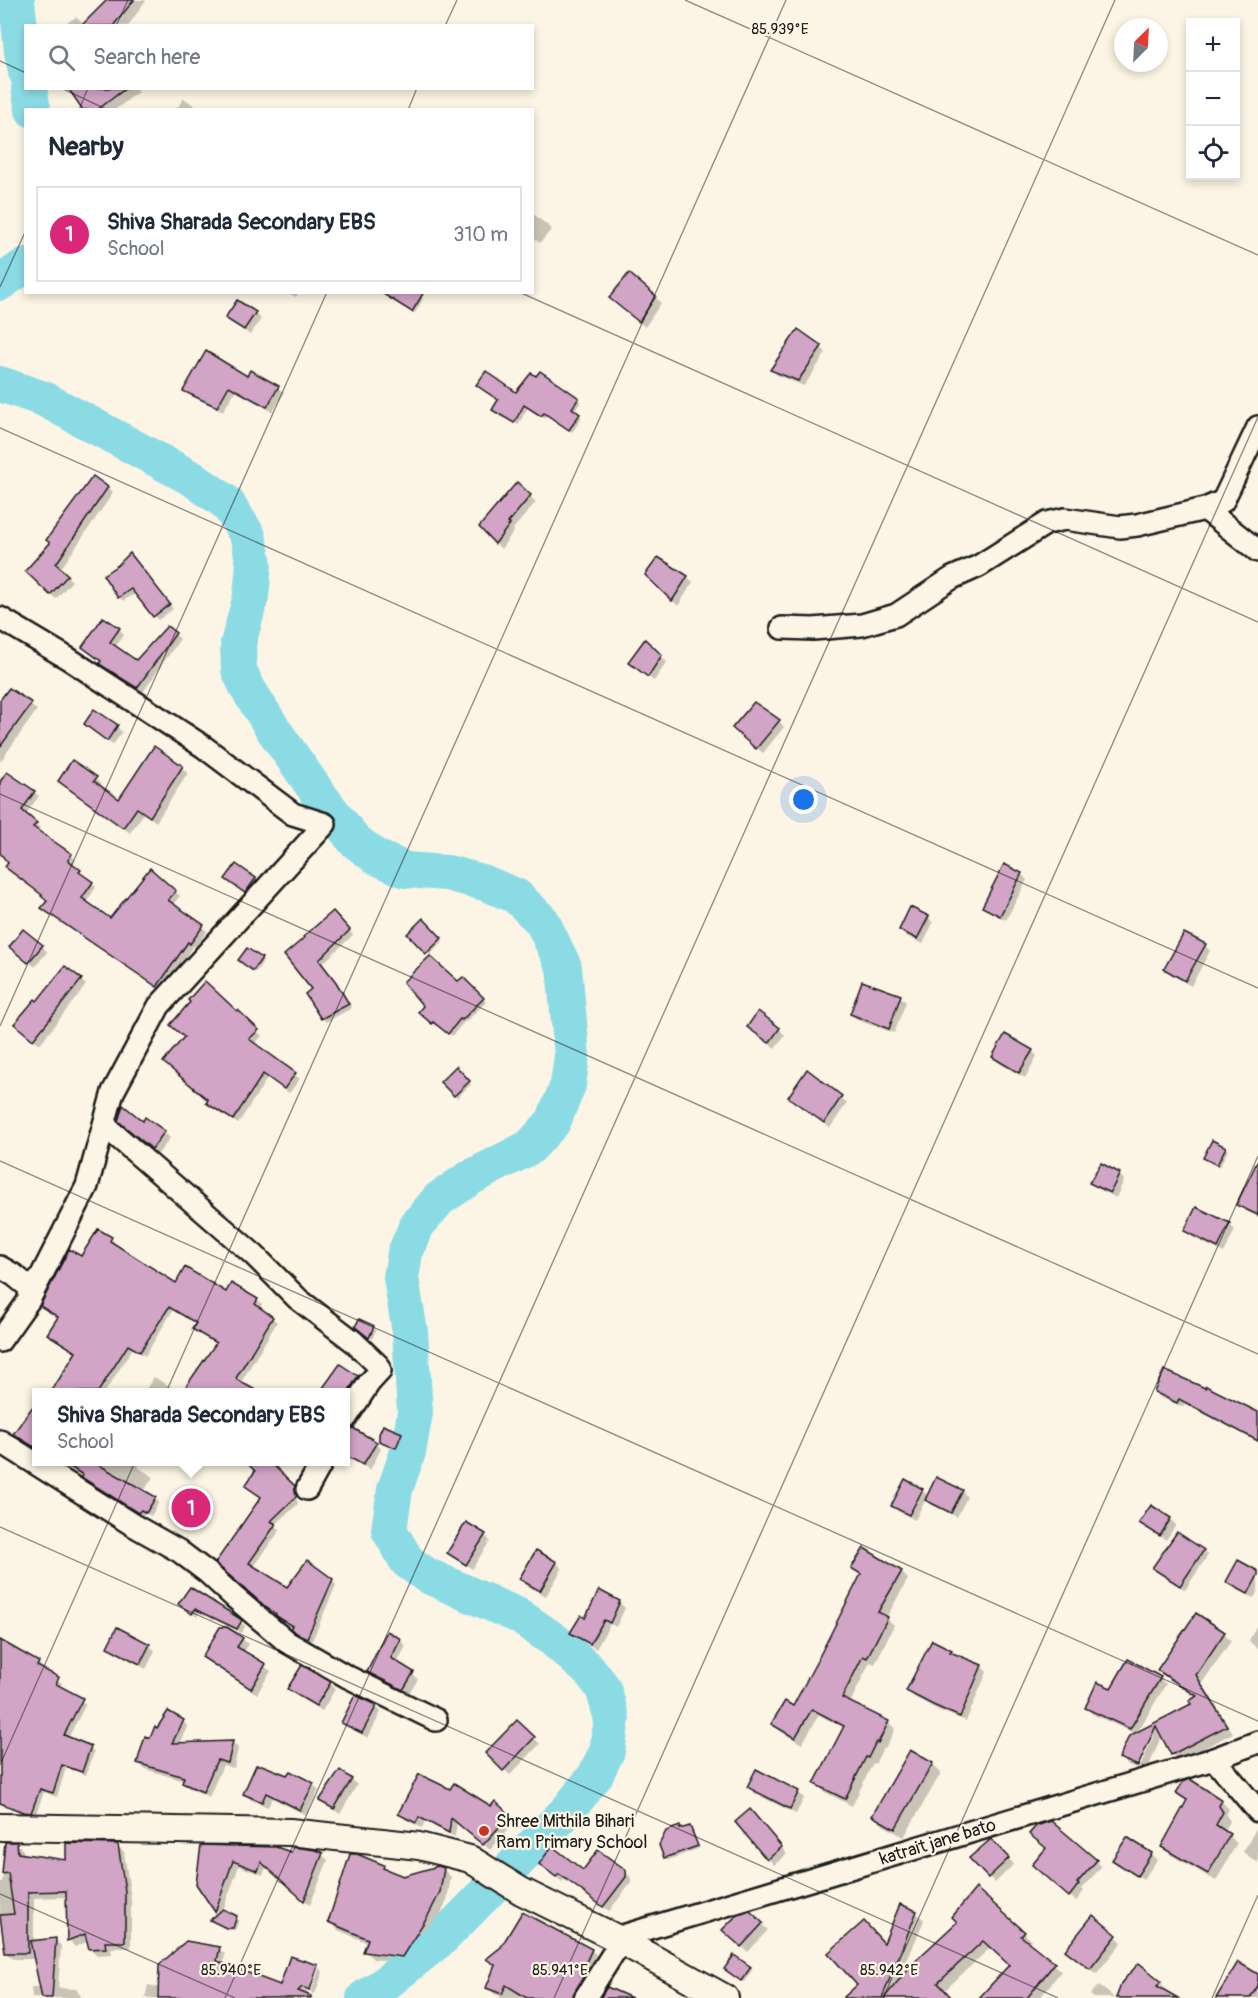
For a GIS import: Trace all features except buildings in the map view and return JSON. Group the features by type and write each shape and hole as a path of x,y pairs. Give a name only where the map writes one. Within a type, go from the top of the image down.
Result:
{"street":[{"path":"782,628 813,629 862,625 896,615 952,578 978,566 1047,523 1065,519 1120,527 1153,522 1205,509 1223,501 1258,427"},
{"path":"1205,509 1258,550"},
{"path":"0,618 69,659 204,747 293,814 325,824 159,1006 113,1092 87,1186 29,1300 0,1341"},
{"path":"104,1125 254,1254 298,1299 353,1341 379,1366 380,1371 350,1411"},
{"path":"0,1267 30,1288 29,1300"},
{"path":"0,1441 32,1461"},
{"path":"40,1466 179,1551 208,1573 287,1642 346,1676 436,1720"},
{"path":"307,1489 319,1466"},
{"name":"katrait jane bato","path":"618,1940 1214,1759 1258,1742"},
{"path":"1214,1759 1258,1811"},
{"path":"0,1827 290,1832 419,1846 470,1859 521,1891 725,1998"},
{"path":"585,1998 618,1940"}],"waterway":[{"path":"17,0 24,62"},
{"path":"29,90 33,108"},
{"path":"0,283 24,266"},
{"path":"0,384 44,399 193,479 227,503 248,536 254,564 251,596 238,644 239,670 273,729 317,792 354,840 376,857 406,870 447,873 485,883 516,896 542,921 564,967 572,1056 568,1085 553,1122 530,1147 470,1178 439,1199 417,1225 405,1253 401,1278 410,1332 415,1413 408,1452 395,1489 389,1530 407,1561 426,1575 519,1616 554,1640 590,1671 603,1688 612,1719 607,1751 595,1776 568,1810 442,1938 364,1998"}],"place":[{"name":"Shiva Sharada Secondary EBS","path":"191,1508"},
{"name":"Shree Mithila Bihari Ram Primary School","path":"484,1831"}]}
